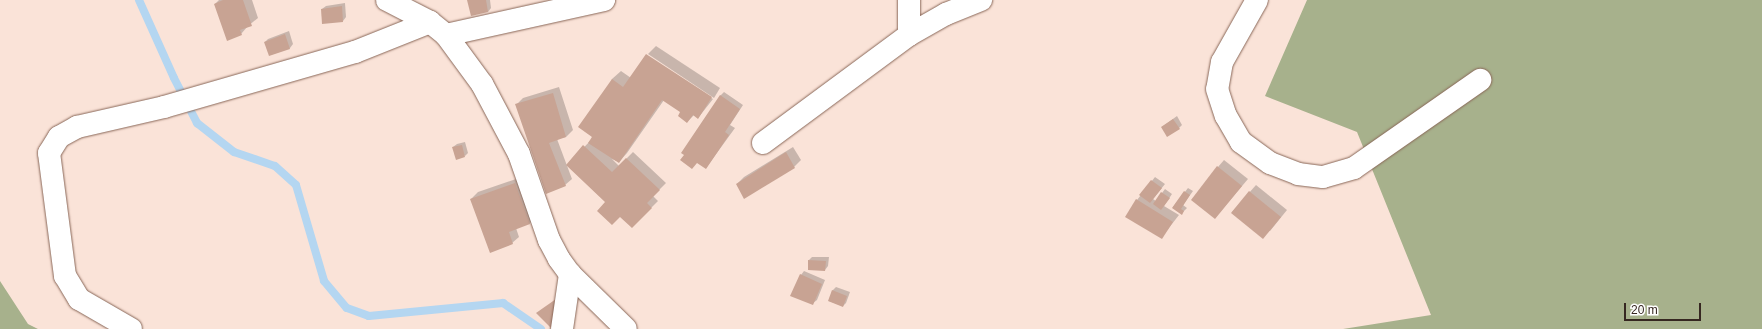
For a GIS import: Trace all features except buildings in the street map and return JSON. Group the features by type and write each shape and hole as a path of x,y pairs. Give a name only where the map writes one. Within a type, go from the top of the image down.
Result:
{"street":[{"path":"387,0 438,28 482,84 519,154 549,240 559,259 570,274 626,329"},
{"path":"131,329 78,299 65,276 49,153 59,137 77,127 164,107 197,96 438,28 604,0"},
{"path":"909,0 909,35"},
{"path":"763,142 909,35 946,14 981,0"},
{"path":"1257,0 1222,62 1217,89 1226,116 1242,142 1270,163 1298,174 1323,177 1354,168 1480,80"},
{"path":"562,329 570,274"}],"green space":[{"path":"1307,0 1762,0 1762,329 1343,329 1431,315 1357,132 1265,96"},
{"path":"0,281 28,324 38,329 0,329"}],"waterway":[{"path":"139,0 174,78 197,123 234,152 275,166 296,185 324,281 347,308 369,316 503,303 541,329"}]}
